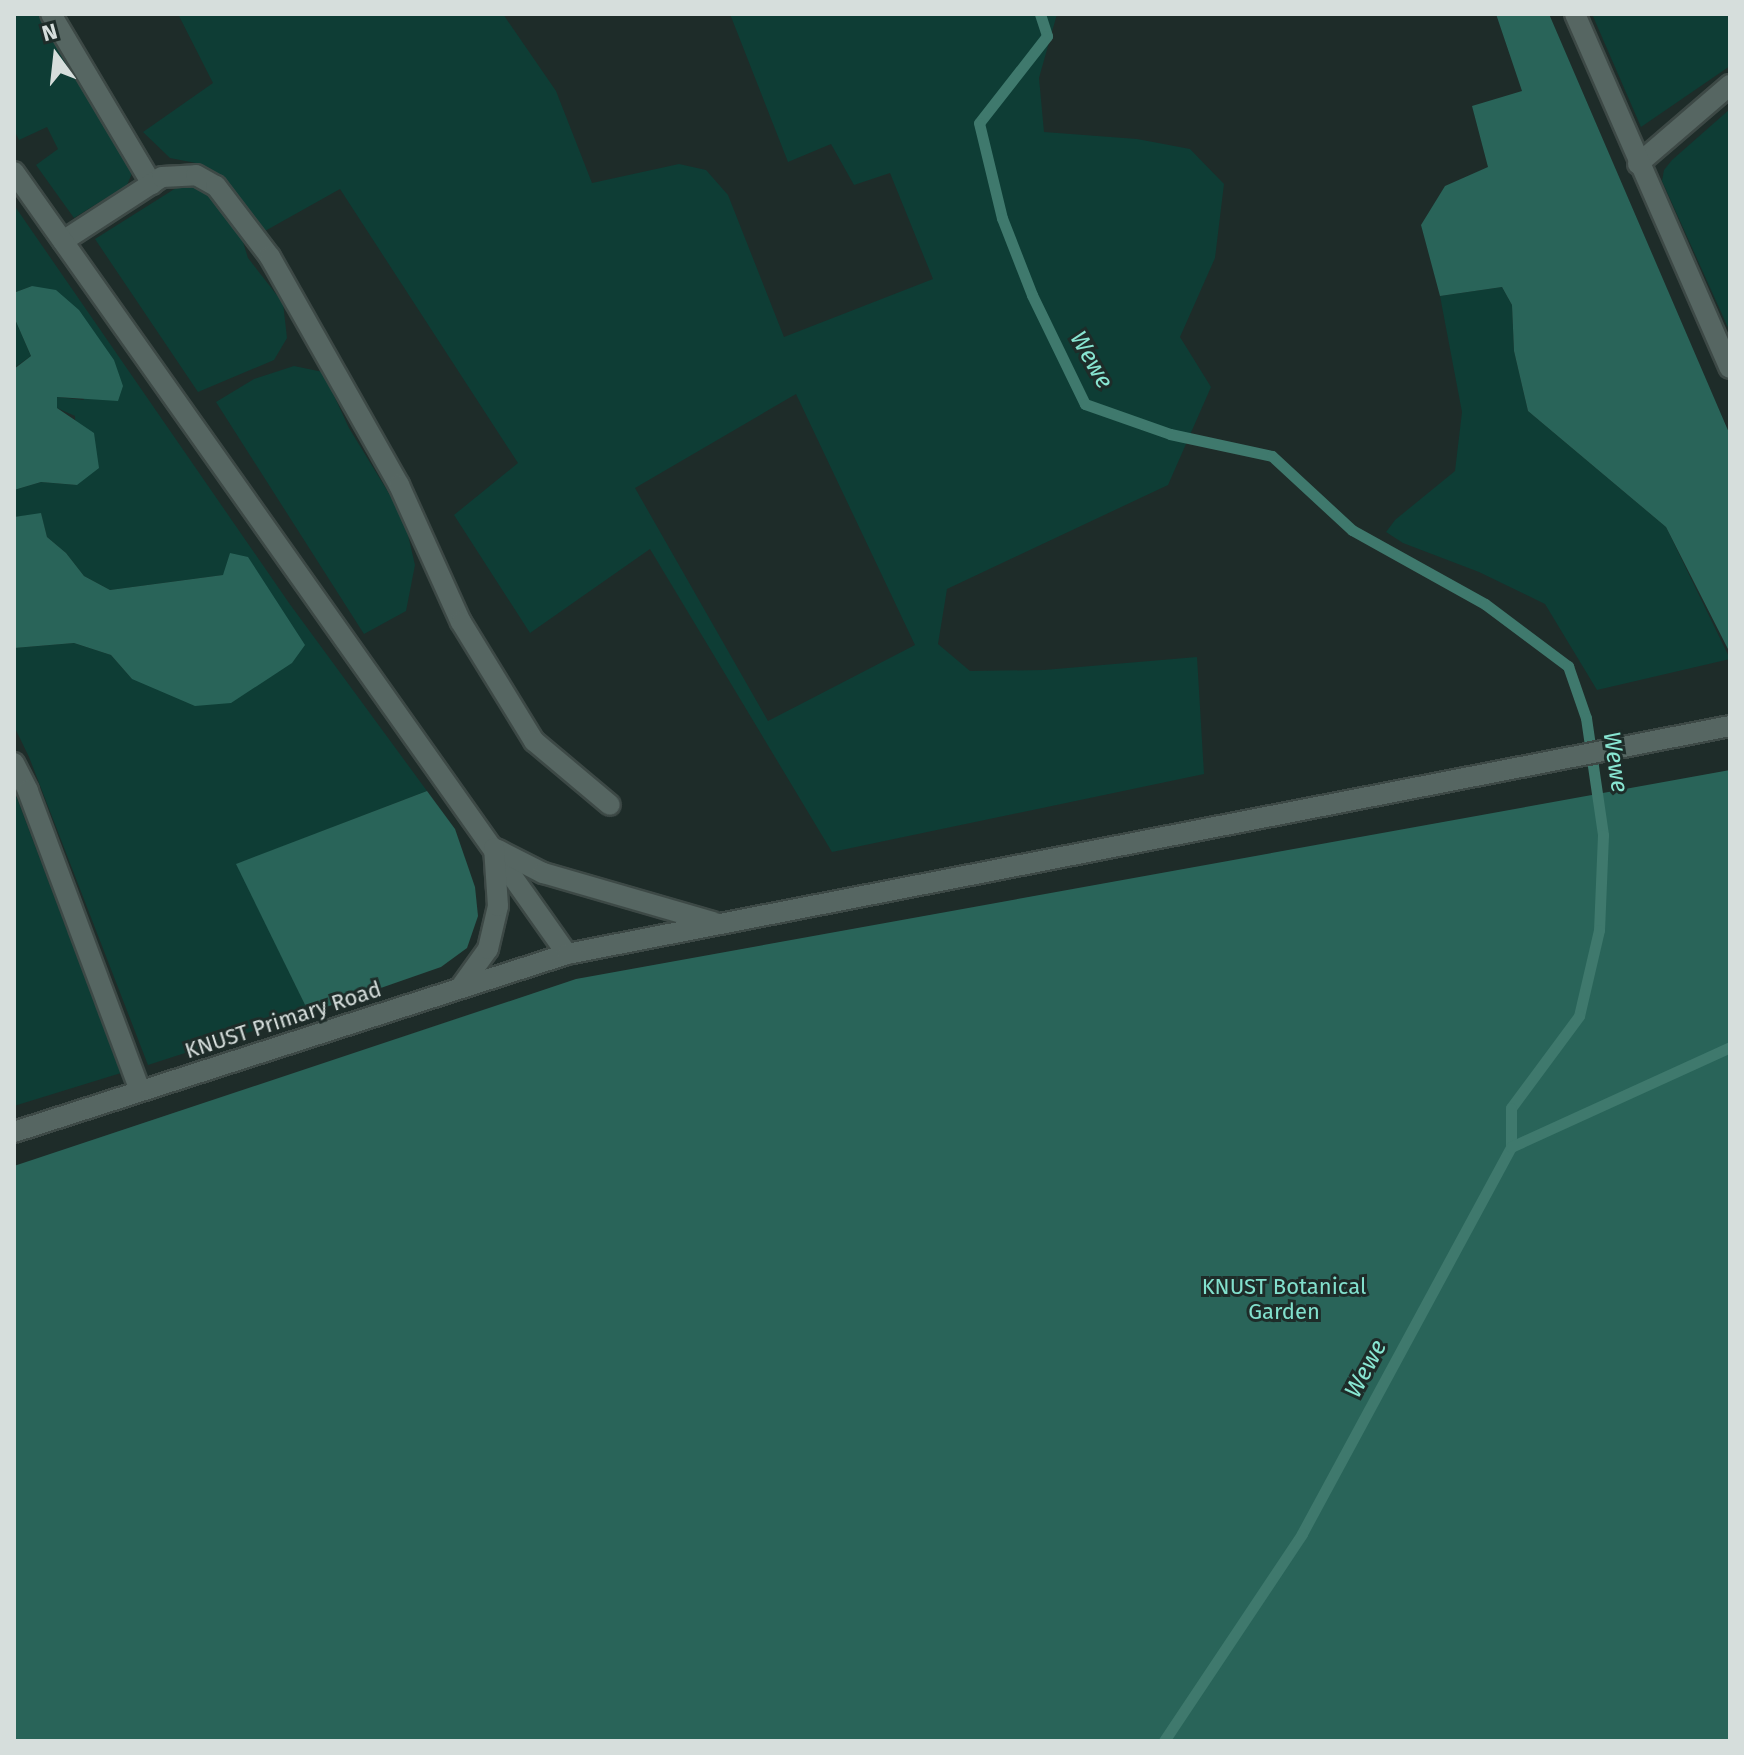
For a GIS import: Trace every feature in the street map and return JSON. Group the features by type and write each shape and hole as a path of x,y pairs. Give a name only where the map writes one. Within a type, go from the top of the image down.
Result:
{"street":[{"path":"51,14 152,184"},
{"path":"1575,14 1638,164 1730,368"},
{"path":"1638,164 1730,85"},
{"path":"14,172 567,954"},
{"path":"63,241 162,177 196,175 216,186 270,257 399,485 461,622 534,741 610,805"},
{"name":"KNUST Primary Road","path":"14,1132 567,954 1730,726"},
{"path":"14,763 28,791 140,1091"},
{"path":"494,848 543,873 721,924"},
{"path":"460,988 488,949 498,906 494,848"}],"green space":[{"path":"14,14 44,14 133,171 127,185 74,218 36,165 58,149 47,127 19,140 14,130"},
{"path":"178,14 503,14 556,91 592,183 679,164 706,170 728,195 784,337 933,279 890,173 854,185 831,144 788,162 730,14 1057,14 1039,78 1044,132 1137,139 1190,149 1224,184 1215,258 1180,337 1211,387 1168,485 947,589 938,644 970,671 1044,670 1197,657 1204,774 832,852 650,549 530,633 454,515 518,463 340,189 265,231 222,178 201,164 170,158 143,132 213,83","holes":["796,394 915,645 768,721 635,488"]},
{"path":"1496,14 1549,14 1730,435 1730,653 1666,527 1528,411 1514,351 1512,305 1502,287 1440,296 1421,225 1445,186 1488,167 1472,106 1522,91"},
{"path":"1592,14 1730,14 1730,66 1641,127"},
{"path":"1730,109 1730,332 1662,181 1664,170 1672,160"},
{"path":"200,185 223,203 239,229 248,258 283,303 287,338 274,360 198,392 95,239 176,188"},
{"path":"14,205 289,603 427,791 237,864 309,1013 148,1065 29,757 14,726 14,648 74,643 111,655 132,679 223,575 110,590 84,576 66,553 47,537 41,514 14,517 14,490 41,482 77,485 75,416 57,408 57,397 84,400 32,286 16,292 14,308"},
{"path":"32,286 56,290 79,310 114,360 123,386 118,401 57,397 57,408 94,433 99,468 77,485 41,482 14,490 14,369 31,356 14,317 14,308 16,292"},
{"path":"1502,287 1512,305 1514,351 1528,411 1666,527 1730,659 1597,690 1545,604 1479,572 1403,543 1386,532 1395,520 1455,471 1462,412 1440,296"},
{"path":"14,317 31,356 14,368"},
{"path":"294,366 323,372 349,428 404,518 415,565 406,611 364,634 216,402 254,379"},
{"path":"41,513 47,537 66,553 84,576 110,590 223,575 230,553 248,557 305,645 292,663 231,703 195,706 132,679 111,655 74,643 14,648 14,517"},
{"name":"KNUST Botanical Garden","path":"1730,770 1730,1741 14,1741 14,1166 576,979"},
{"path":"14,790 121,1073 14,1106"},
{"path":"427,791 455,829 475,887 478,916 467,948 441,967 309,1013 236,864"}],"waterway":[{"name":"Wewe","path":"1040,14 1047,36 979,123 1002,218 1032,295 1085,404 1170,434 1272,456 1352,530 1485,604 1568,666 1586,718 1603,835 1599,930 1579,1016 1511,1108 1511,1147 1302,1534 1164,1741"},
{"path":"1511,1147 1730,1047"}]}
